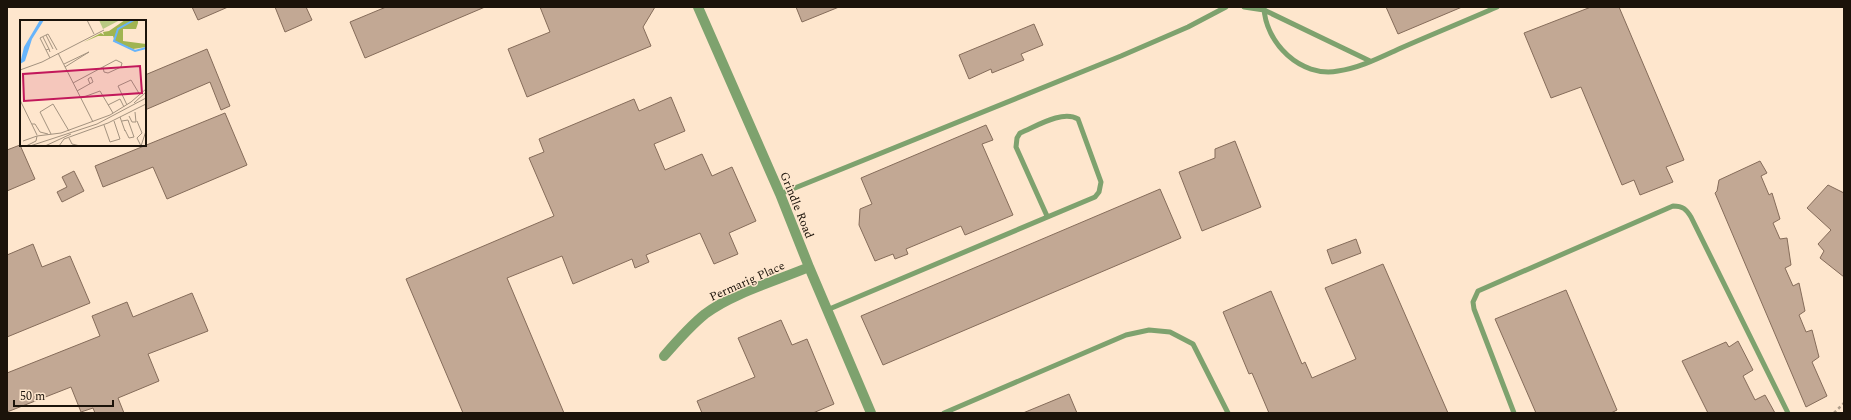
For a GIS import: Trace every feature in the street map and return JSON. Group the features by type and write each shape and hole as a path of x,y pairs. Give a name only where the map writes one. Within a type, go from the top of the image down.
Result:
{"street":[{"name":"Grindle Road","path":"698,7 780,194 809,267 871,413"},
{"name":"Permarig Place","path":"664,356 689,328 706,314 730,300 809,267"}],"lane":[{"path":"780,194 1121,56 1188,27 1226,7"},
{"path":"1244,7 1264,8 1370,61"},
{"path":"1264,8 1273,38 1281,50 1295,61 1308,68 1322,72 1338,71 1370,61 1497,7"},
{"path":"827,310 1095,197 1101,187 1101,182 1078,119 1071,115 1062,116 1020,132 1017,138 1016,147 1047,216"},
{"path":"1514,413 1474,309 1472,302 1478,291 1673,206 1681,206 1692,216 1788,413"},
{"path":"944,413 1126,335 1149,330 1170,332 1193,344 1228,413"}],"path":[{"path":"1834,413 1844,403"}],"building":[{"path":"192,7 228,7 198,20"},
{"path":"275,7 306,7 312,20 285,32"},
{"path":"386,7 485,7 365,58 350,22"},
{"path":"540,7 655,7 643,27 651,46 527,97 508,49 550,32"},
{"path":"796,7 839,7 802,22"},
{"path":"1386,7 1462,7 1398,34"},
{"path":"1591,7 1619,7 1684,160 1666,167 1673,182 1640,195 1634,180 1622,185 1581,87 1551,98 1524,33"},
{"path":"1034,24 1043,45 1021,54 1024,60 992,73 991,69 969,79 959,55"},
{"path":"207,49 230,106 221,110 210,82 146,110 146,75"},
{"path":"671,97 685,131 654,144 665,170 702,154 712,176 732,167 756,221 729,233 738,254 714,264 700,233 646,255 649,262 635,268 632,259 573,284 562,256 507,278 564,413 463,413 406,279 554,216 529,158 544,152 539,139 634,99 639,111"},
{"path":"225,113 247,165 167,199 153,167 103,187 95,166"},
{"path":"986,125 993,140 982,144 1013,215 965,235 961,226 906,249 908,254 895,259 893,254 875,261 859,225 860,209 872,204 861,178"},
{"path":"1235,141 1261,207 1202,231 1179,172 1215,158 1215,149"},
{"path":"20,145 35,179 7,191 7,150"},
{"path":"1760,161 1767,173 1761,176 1769,195 1772,193 1780,219 1773,223 1780,239 1787,238 1791,265 1785,268 1793,286 1799,283 1805,311 1799,315 1806,332 1812,330 1819,357 1812,362 1827,396 1806,407 1715,193 1717,191 1719,180"},
{"path":"74,171 84,191 62,202 57,192 67,187 62,177"},
{"path":"1828,185 1844,193 1844,277 1820,258 1824,251 1818,244 1831,230 1807,208"},
{"path":"1160,189 1181,238 883,365 861,316"},
{"path":"1356,239 1361,253 1332,264 1327,250"},
{"path":"33,244 42,267 70,256 90,303 7,337 7,255"},
{"path":"1383,264 1448,413 1269,413 1252,373 1249,374 1223,312 1271,291 1302,364 1305,362 1312,378 1356,359 1325,288"},
{"path":"1566,290 1617,410 1611,413 1536,413 1495,319"},
{"path":"192,293 208,331 148,354 159,381 118,398 124,413 95,413 93,408 81,412 71,387 7,412 7,373 100,336 92,316 127,302 133,317"},
{"path":"781,320 792,345 807,339 834,404 813,413 702,413 697,401 755,377 738,338"},
{"path":"1738,341 1753,370 1743,376 1755,400 1765,395 1775,413 1708,413 1682,361 1726,342 1729,347"},
{"path":"1069,394 1077,413 1023,413"}]}
